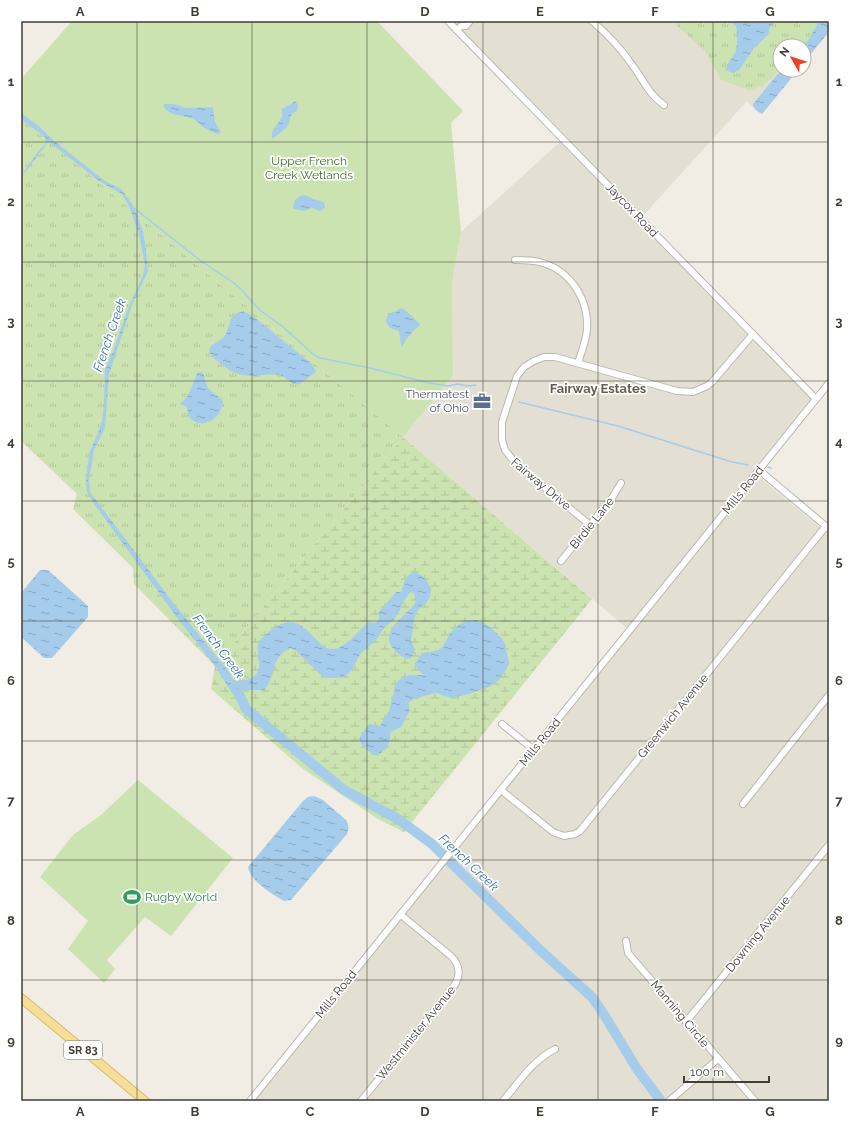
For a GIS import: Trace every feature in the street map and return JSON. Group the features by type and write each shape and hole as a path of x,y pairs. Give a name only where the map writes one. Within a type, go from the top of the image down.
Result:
{"main road":[{"name":"SR 83","path":"21,998 146,1101"}],"street":[{"name":"Jaycox Road","path":"448,21 460,26 816,399"},
{"path":"460,26 466,26 470,21"},
{"path":"592,21 616,44 634,67 652,96 664,105"},
{"path":"515,260 540,262 550,265 566,276 576,288 583,303 587,320 586,335 578,363"},
{"name":"Fairway Drive","path":"590,525 512,460 505,450 501,433 502,422 514,380 524,367 534,361 544,358 561,358 677,392 692,392 703,389 713,381 753,334"},
{"name":"Mills Road","path":"250,1101 829,383"},
{"path":"759,470 827,527"},
{"name":"Birdie Lane","path":"561,561 612,498 621,483"},
{"name":"Greenwich Avenue","path":"501,790 553,832 564,836 575,834 580,831 827,527"},
{"path":"743,804 829,696"},
{"path":"502,724 534,750"},
{"name":"Downing Avenue","path":"686,1022 829,845"},
{"name":"Westminister Avenue","path":"361,1101 454,986 459,973 457,964 451,956 401,915"},
{"name":"Manning Circle","path":"626,941 628,953 755,1101"},
{"path":"503,1101 533,1064 555,1049"},
{"path":"670,1101 718,1059"}],"shaded area":[{"path":"448,21 829,21 829,32 812,52 812,38 772,38 772,78 791,78 762,114 747,101 641,218 816,399 756,474 829,535 829,1101 250,1101 630,631 403,437 453,376 452,283 461,232 563,139"}],"green space":[{"name":"Upper French Creek Wetlands","path":"72,21 377,21 463,111 451,123 461,232 452,283 453,376 403,437 21,117 21,79"},
{"path":"677,21 829,21 812,38 772,38 772,78 763,86 749,90 721,80 705,51 677,26"},
{"path":"21,117 403,437 215,666 134,584 133,568 73,509 77,494 21,441"},
{"path":"403,437 592,599 404,832 378,819 303,769 211,689 215,666"},
{"name":"Rugby World","path":"138,780 233,858 171,936 145,917 107,960 115,969 104,983 68,949 88,921 40,877 73,835 101,815"}],"water":[{"path":"730,21 776,21 770,27 768,35 754,48 740,69 734,73 726,70 728,63 734,55 737,41 736,26"},
{"path":"819,21 829,21 829,32 812,52 812,38 810,38"},
{"path":"774,78 791,78 762,114 757,111 753,104"},
{"path":"295,101 298,105 297,111 291,115 289,124 285,129 272,139 273,130 282,117 282,110"},
{"path":"174,104 186,108 213,107 215,122 221,132 218,134 210,131 189,117 168,112 163,105"},
{"path":"21,113 105,181 121,189 133,205 143,231 148,271 132,305 109,374 105,428 94,450 89,480 90,492 175,605 229,672 234,681 246,680 257,673 259,669 259,642 272,629 284,623 294,623 303,626 322,645 330,649 338,648 350,640 368,622 376,623 379,619 379,612 396,592 400,592 406,578 410,574 417,573 427,581 431,589 430,597 415,615 411,640 415,650 411,658 406,659 396,652 391,645 389,638 395,625 414,605 416,600 414,593 411,592 406,597 395,618 384,628 378,638 361,654 348,674 333,678 324,678 295,650 290,648 283,652 279,657 271,679 264,690 239,690 247,704 241,707 215,666 178,619 92,501 87,492 87,470 90,451 102,422 105,370 127,311 142,278 145,266 139,234 129,206 122,194 99,181 49,142 21,176 46,143 45,137 21,119"},
{"path":"303,195 322,202 325,208 320,211 312,208 304,211 294,209 295,201"},
{"path":"401,308 420,324 407,338 402,347 399,331 390,328 386,322 388,313 395,312"},
{"path":"243,311 254,317 312,364 316,372 300,384 296,384 291,383 280,375 241,375 226,368 215,359 209,350 210,347 223,338 226,334 231,319 237,313"},
{"path":"202,372 208,388 223,401 220,412 207,423 196,422 191,419 188,415 187,407 180,404 188,396 197,373"},
{"path":"40,570 48,570 88,606 88,617 52,658 44,658 21,637 21,593"},
{"path":"468,620 477,620 486,624 501,637 505,644 509,664 505,672 497,682 489,687 465,695 451,698 436,693 412,700 408,704 410,710 401,727 392,731 390,734 390,741 386,749 377,756 368,751 359,738 369,724 380,726 389,711 396,683 403,677 409,675 424,675 414,664 422,653 441,648 454,629"},
{"path":"314,796 323,800 346,820 348,832 291,900 284,901 257,882 248,867 303,801 308,797"}],"waterway":[{"path":"134,208 201,261 234,283 261,311 282,326 314,355 320,358 370,368 429,383 448,386 458,384 468,386 476,385"},
{"path":"519,402 618,426 732,462 748,465"},
{"name":"French Creek","path":"239,694 246,709 344,790 398,819 432,844 541,951 592,997 637,1069 661,1101"}],"place":[{"name":"Thermatest of Ohio","path":"482,401"},
{"name":"Rugby World","path":"132,897"}],"district":[{"name":"Fairway Estates","path":"598,388"}]}
